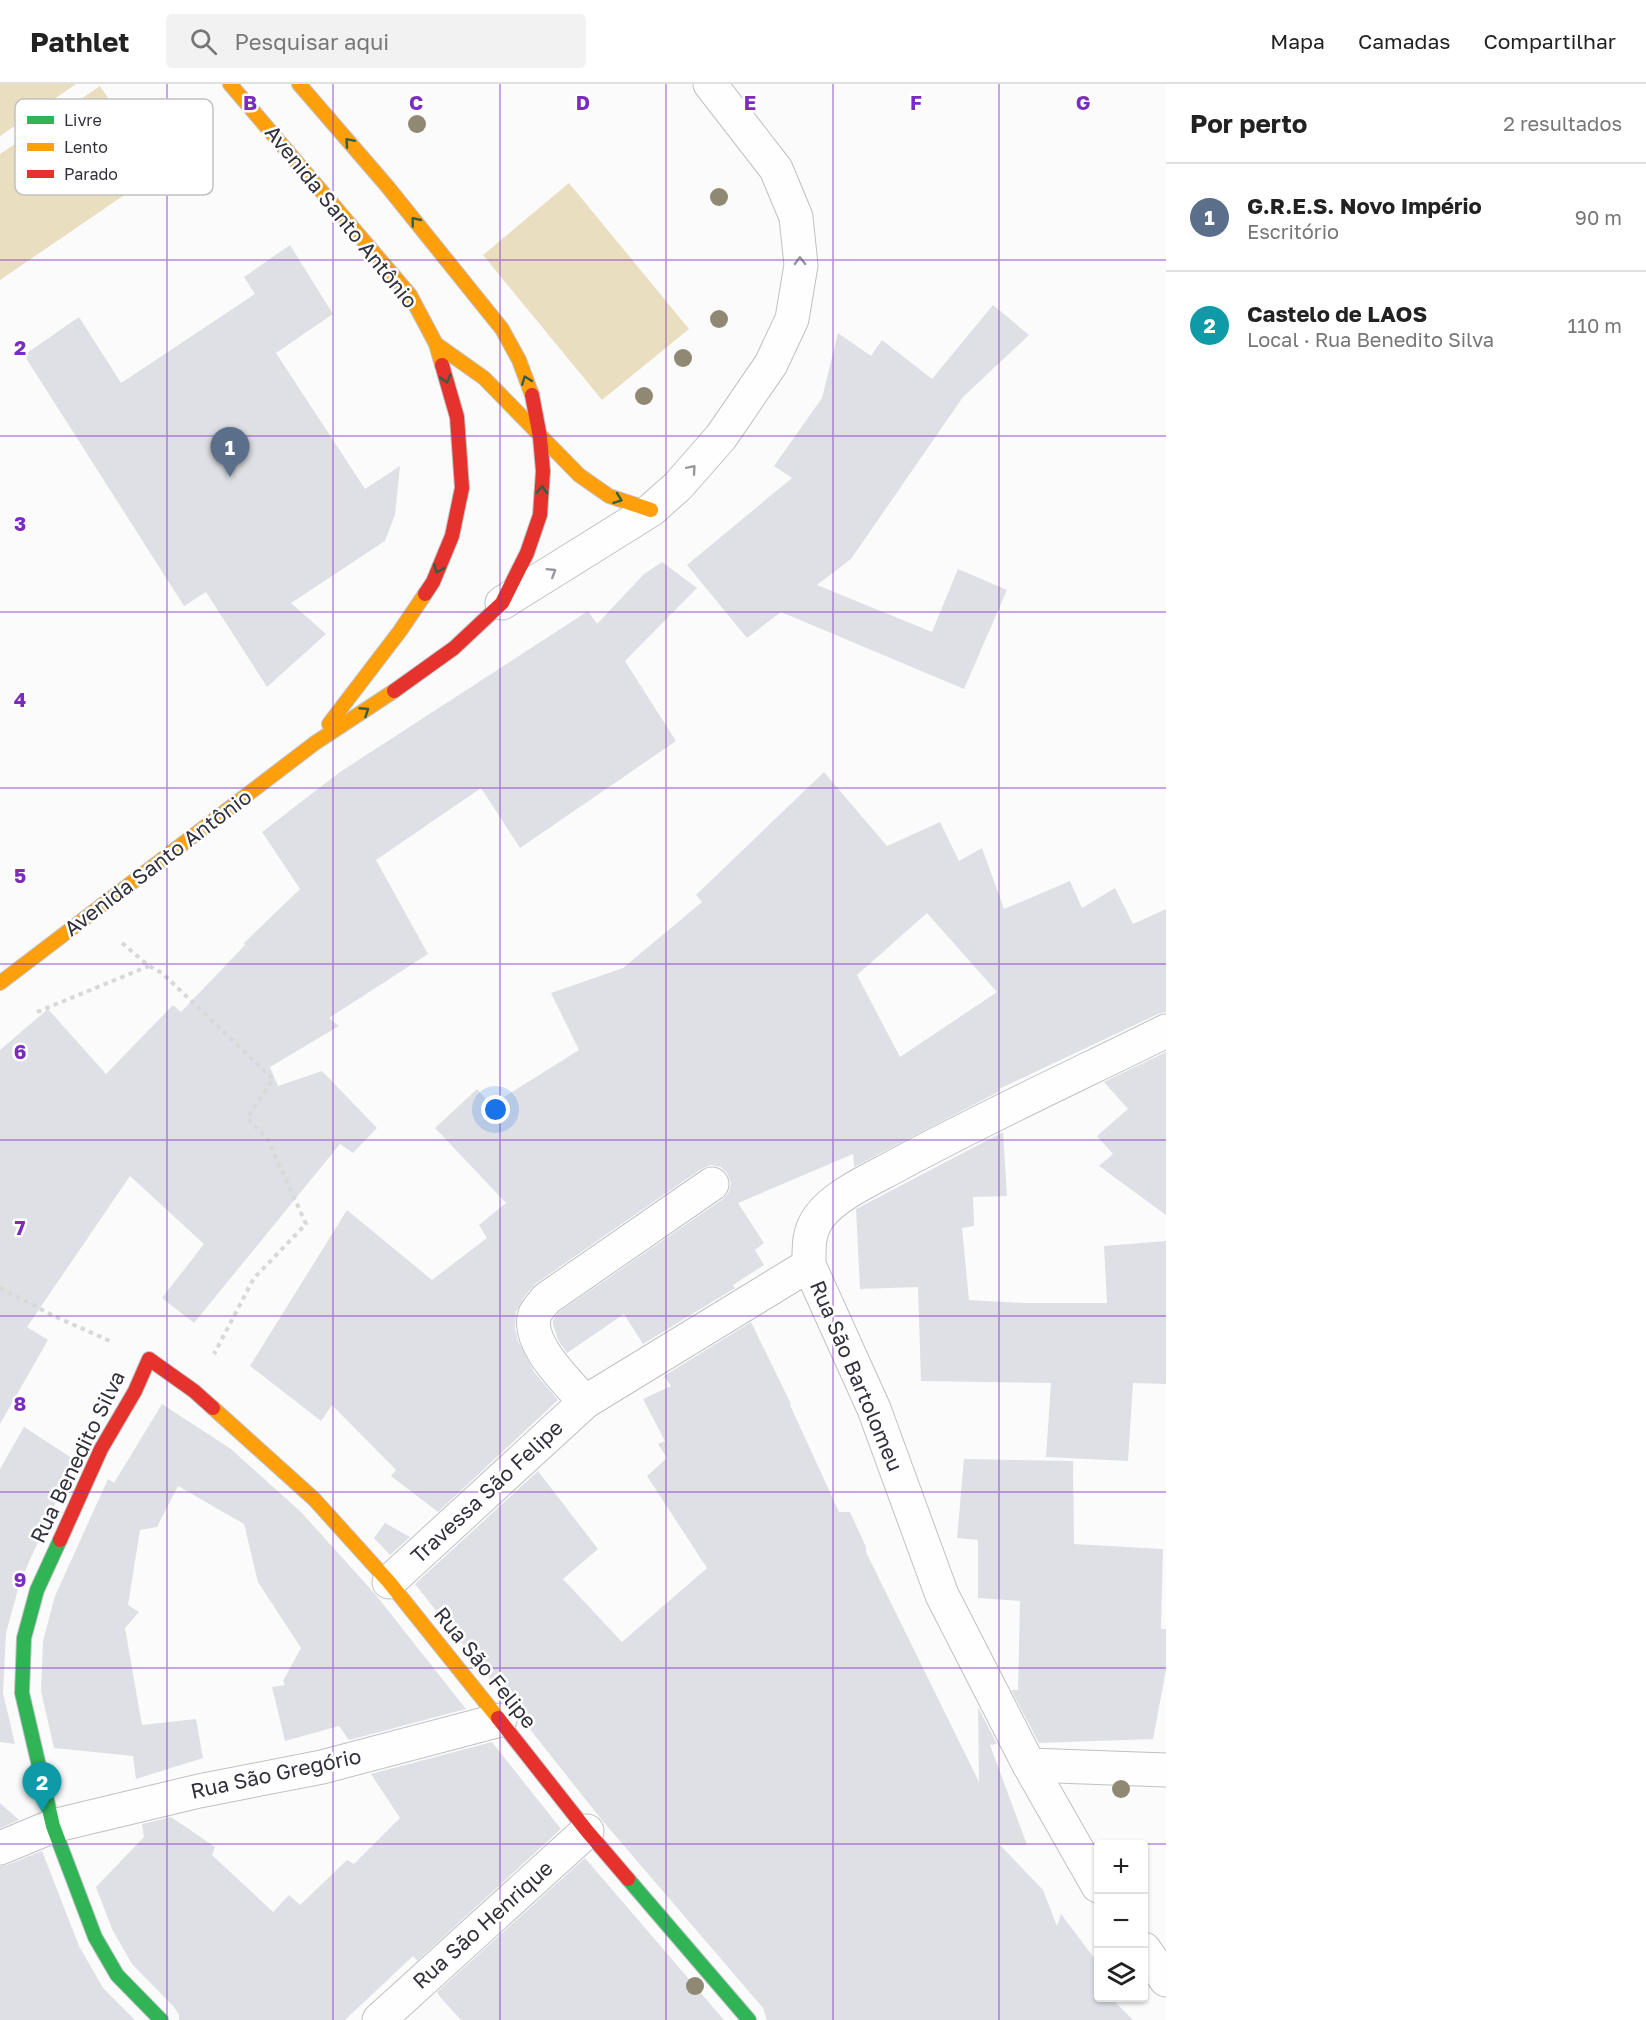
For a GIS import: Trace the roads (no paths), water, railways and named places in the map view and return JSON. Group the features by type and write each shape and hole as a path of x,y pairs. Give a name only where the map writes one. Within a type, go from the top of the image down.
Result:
{"main road":[{"name":"Avenida Santo Antônio","path":"231,84 410,295 436,344 458,417 462,488 452,536 433,582 400,631 315,743"},
{"name":"Avenida Santo Antônio","path":"0,983 315,743 398,689 454,648 502,603 527,552 540,515 543,471 540,437 534,399 519,360 502,330 387,186 299,84"},
{"path":"436,344 484,378 579,475 609,496 651,510"},
{"name":"Rua Benedito Silva","path":"161,2020 117,1974 95,1937 53,1826 22,1693 24,1638 37,1590 101,1449 135,1391 149,1359 164,1367"},
{"name":"Rua São Felipe","path":"164,1367 194,1391 314,1499 389,1582 587,1831 748,2020"}],"street":[{"name":"Avenida Santo Antônio","path":"502,603 651,510 678,486 721,436 771,364 792,319 801,265 796,217 776,169 710,84"},
{"name":"Rua São Bartolomeu","path":"1094,1879 1029,1765 942,1595 874,1409 810,1265 808,1239 819,1217 833,1203 863,1184 943,1140 1166,1031"},
{"path":"585,1402 541,1349 533,1330 535,1314 546,1299 712,1184"},
{"name":"Travessa São Felipe","path":"389,1582 585,1402 810,1265"},
{"name":"Rua São Gregório","path":"0,1848 53,1826 199,1791 322,1767 500,1720"},
{"path":"1029,1765 1166,1770"},
{"name":"Rua São Henrique","path":"379,2020 587,1831"},
{"path":"1148,1956 1166,1980"}],"place":[{"name":"G.R.E.S. Novo Império","path":"230,477"},
{"name":"Castelo de LAOS","path":"42,1812"}]}
